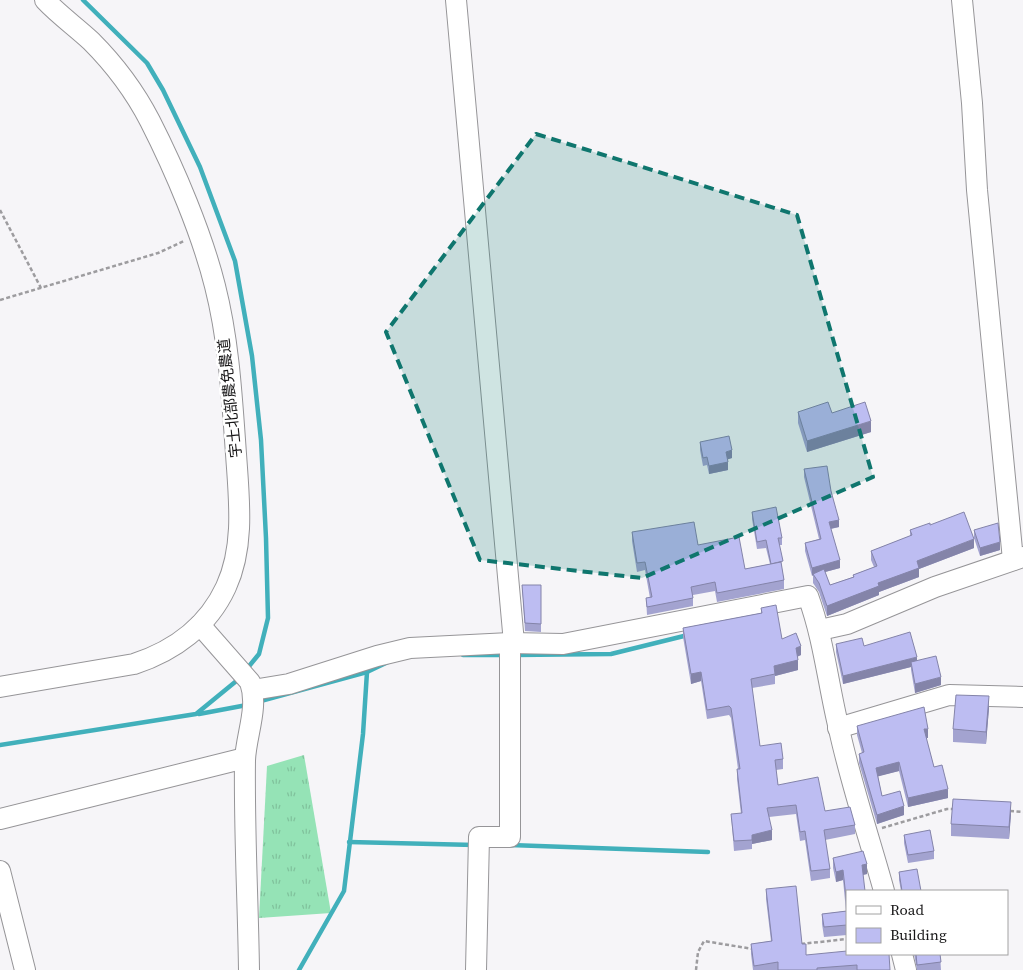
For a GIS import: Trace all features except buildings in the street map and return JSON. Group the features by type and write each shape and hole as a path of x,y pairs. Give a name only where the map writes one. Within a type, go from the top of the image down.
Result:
{"street":[{"name":"宇土北部農免農道","path":"0,687 120,666 153,658 187,638 211,613 227,586 232,571 240,527 230,367 215,287 198,234 150,121 126,82 91,42 45,0"},
{"path":"456,0 512,643 510,837 479,838 476,970"},
{"path":"820,630 847,624 935,587 1018,558 977,190 972,102 962,0"},
{"path":"253,690 289,684 377,656 410,648 512,643 563,644 808,596 820,630 838,728 884,890"},
{"path":"200,625 250,682 253,690 252,715 245,758 249,970"},
{"path":"838,728 949,695 1023,697"},
{"path":"0,819 245,758"},
{"path":"0,871 25,970"},
{"path":"902,955 906,970"}],"path":[{"path":"0,210 41,288"},
{"path":"0,300 158,254 198,234"},
{"path":"868,832 947,809 957,809"},
{"path":"1004,811 1023,812"},
{"path":"792,945 846,940"},
{"path":"696,970 698,952 704,941 747,950 756,949"}],"highlighted area":[{"path":"536,134 797,215 873,477 642,578 480,560 386,332"}],"green space":[{"path":"304,755 331,913 259,918 267,766"}],"waterway":[{"path":"83,0 147,63 163,90 200,167 235,261 252,356 261,440 266,538 268,618 259,654 246,670"},
{"path":"515,655 611,654 688,635"},
{"path":"463,655 505,655"},
{"path":"257,702 367,672 388,662"},
{"path":"299,970 344,891 363,734 367,672"},
{"path":"0,745 196,714 240,678"},
{"path":"199,714 247,705"},
{"path":"349,842 475,845"},
{"path":"510,845 708,852"}]}
